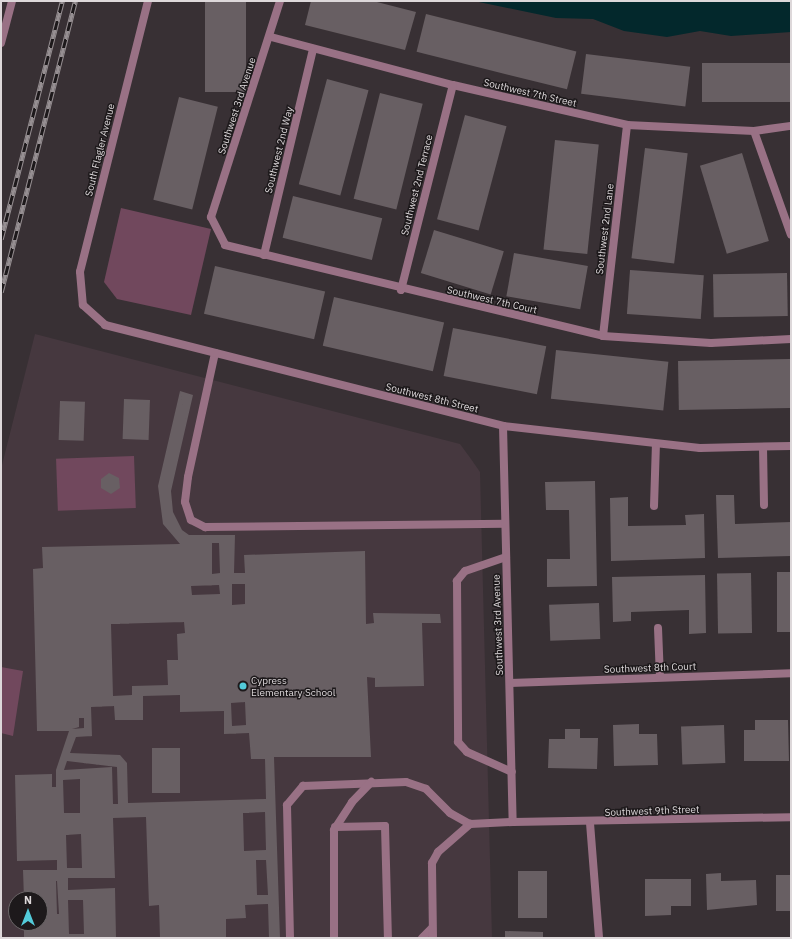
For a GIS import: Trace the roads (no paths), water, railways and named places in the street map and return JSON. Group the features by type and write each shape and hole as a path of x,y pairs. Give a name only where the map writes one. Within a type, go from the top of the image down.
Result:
{"street":[{"path":"1,43 12,1"},
{"name":"South Flagler Avenue","path":"83,305 80,272 148,1"},
{"name":"Southwest 3rd Avenue","path":"211,216 271,37 280,1"},
{"name":"Southwest 7th Street","path":"271,37 453,86 627,125 754,131 791,126"},
{"name":"Southwest 2nd Way","path":"264,255 313,49"},
{"name":"Southwest 2nd Terrace","path":"401,290 453,86"},
{"name":"Southwest 2nd Lane","path":"603,336 627,125"},
{"path":"754,131 791,236"},
{"name":"Southwest 7th Court","path":"211,216 225,245 401,290 603,336 711,343 791,339"},
{"name":"Southwest 8th Street","path":"83,305 105,325 503,426 656,444 791,446"},
{"path":"215,353 188,477 185,502 191,520 205,527 505,524"},
{"name":"Southwest 3rd Avenue","path":"503,426 513,822"},
{"path":"654,506 656,444"},
{"path":"763,446 764,505"},
{"path":"506,557 465,571 457,581 458,742 467,752 512,772"},
{"path":"658,628 660,677"},
{"name":"Southwest 8th Court","path":"510,683 791,673"},
{"path":"334,938 332,843 335,827 352,802 371,782"},
{"path":"290,938 287,813 290,799 295,792 310,785 371,782 418,785 450,813 470,824 438,852 432,863 433,938"},
{"name":"Southwest 9th Street","path":"470,824 513,822 590,823 791,817"},
{"path":"590,823 599,938"},
{"path":"335,827 385,826 388,938"},
{"path":"422,938 432,928"}],"water":[{"path":"474,1 791,1 791,32 731,36 700,31 667,37 624,31 593,19 556,18"}],"railway":[{"path":"1,239 62,1"},
{"path":"1,292 75,1"}],"place":[{"name":"Cypress Elementary School","path":"243,686"}]}
